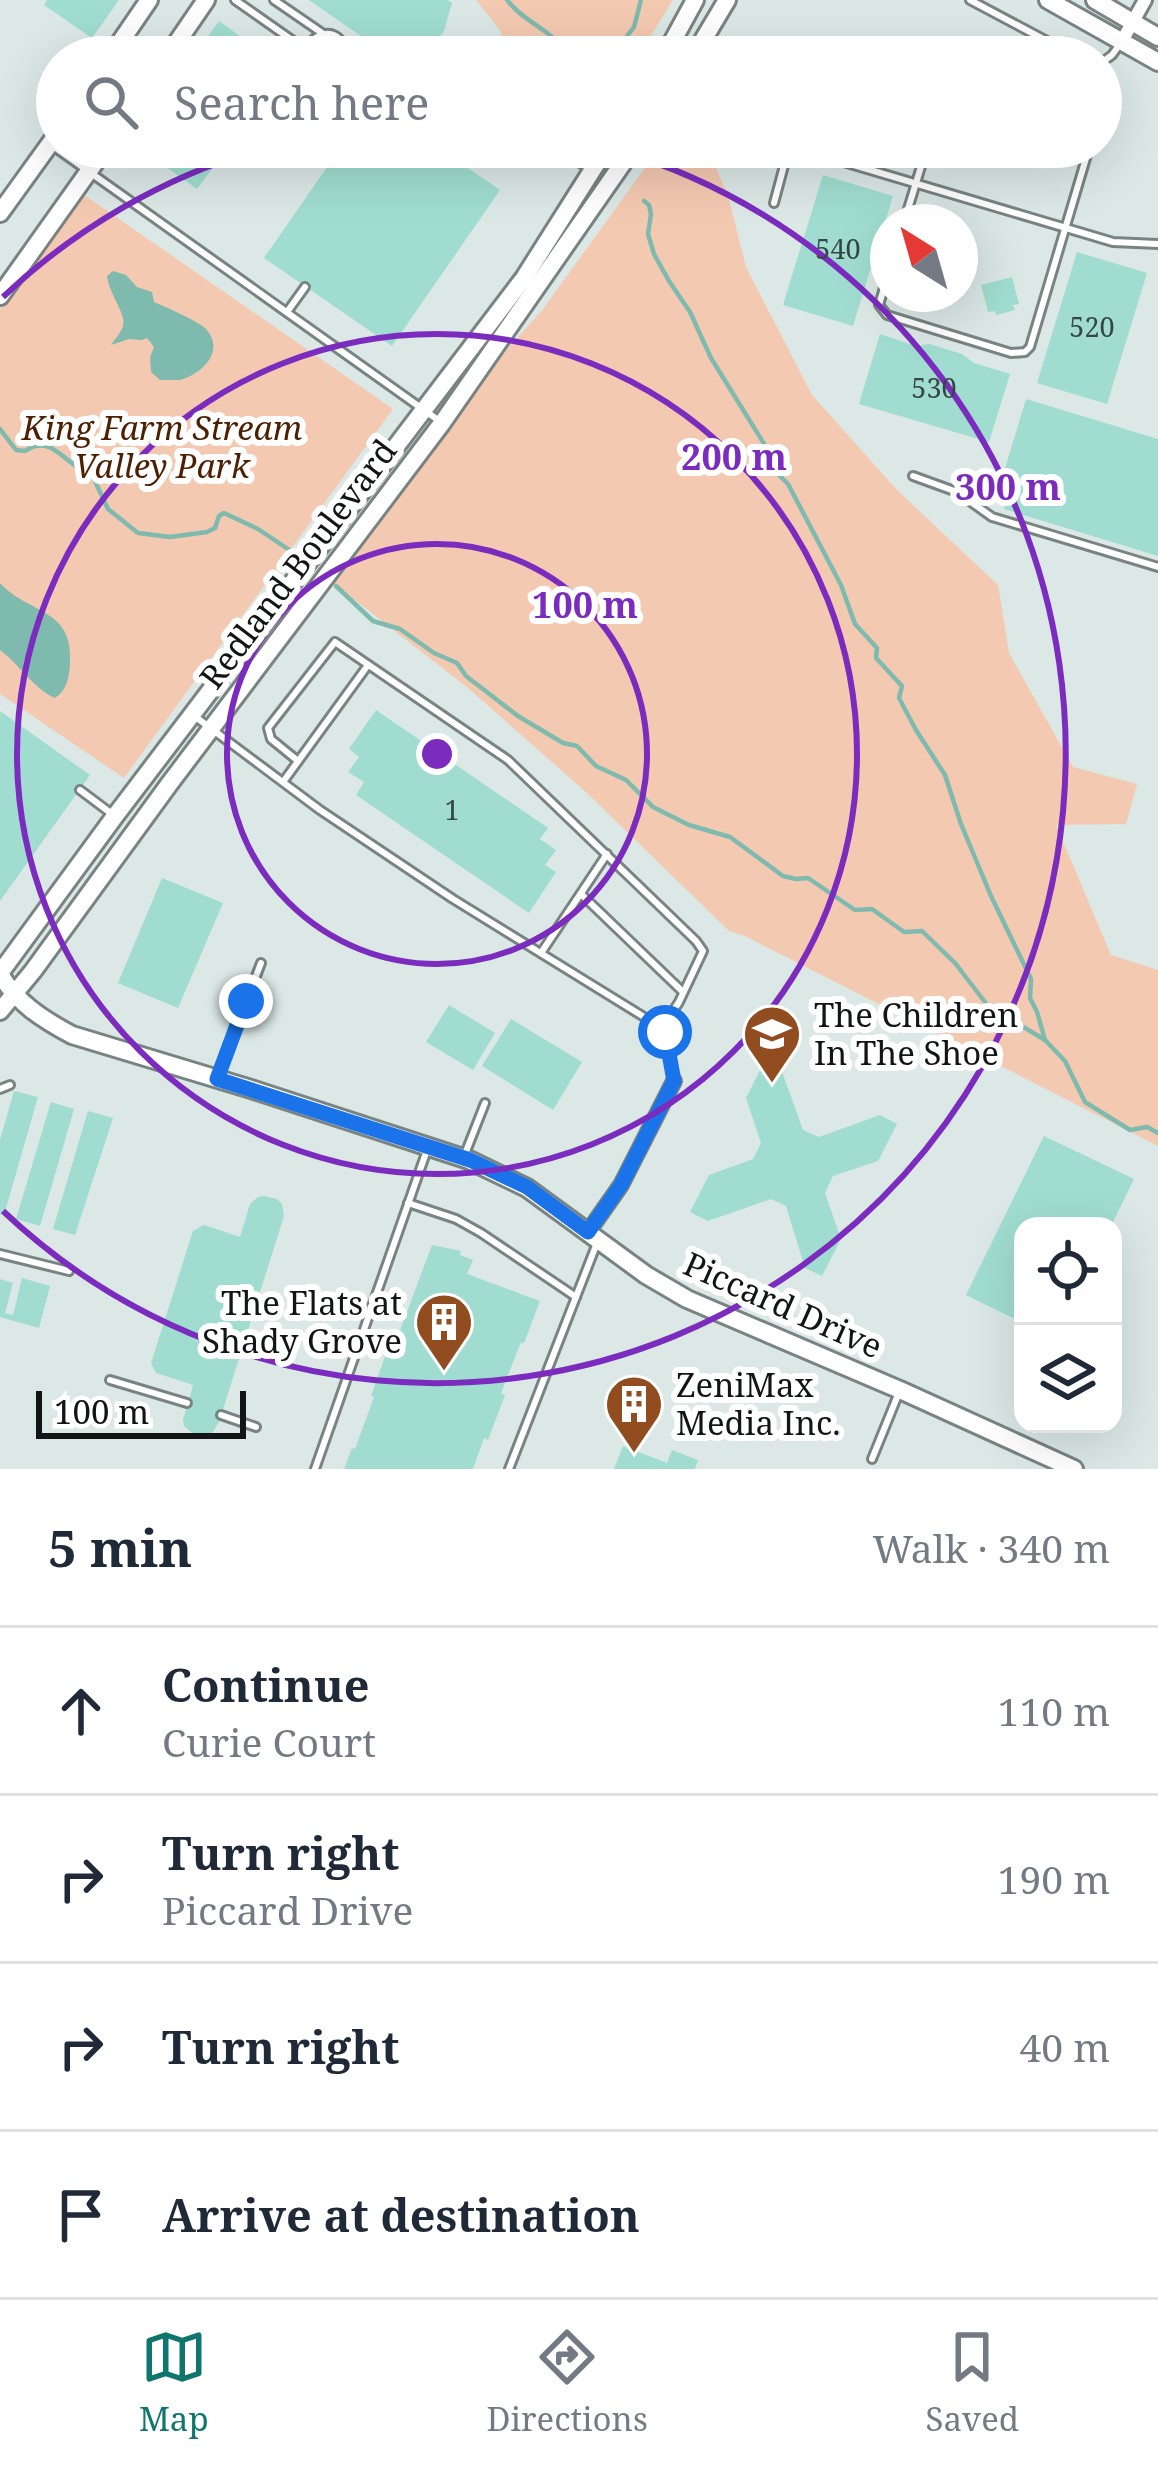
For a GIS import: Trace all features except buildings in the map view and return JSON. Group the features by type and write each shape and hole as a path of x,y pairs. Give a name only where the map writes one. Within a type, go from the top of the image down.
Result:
{"main road":[{"path":"124,36 148,0"},
{"path":"181,36 206,0"},
{"path":"675,36 695,0"},
{"path":"706,36 727,0"},
{"path":"1048,0 1113,36"},
{"path":"1095,0 1158,37"},
{"path":"1122,41 1158,62"},
{"path":"0,213 36,164"},
{"path":"0,296 92,168"},
{"name":"Redland Boulevard","path":"0,1011 6,994 34,971 442,423 619,168"},
{"name":"Redland Boulevard","path":"0,974 524,278 592,170"},
{"name":"Piccard Drive","path":"0,974 6,994 72,1035 464,1158 527,1187 646,1274 687,1298 1074,1469"}],"street":[{"path":"1122,41 1145,0"},
{"path":"593,1236 674,1081"}],"lane":[{"path":"235,0 284,36"},
{"path":"274,0 322,33 335,36"},
{"path":"970,0 1038,36"},
{"path":"318,36 322,33"},
{"path":"85,168 442,423"},
{"path":"774,203 785,168"},
{"path":"866,168 1113,242 1158,244"},
{"path":"909,204 920,168"},
{"path":"883,312 1019,354 1030,346 1083,168"},
{"path":"287,312 305,286"},
{"path":"913,476 957,492 992,518 1158,567"},
{"path":"298,761 271,739 268,728 335,642 508,760 703,951 664,1025 674,1081"},
{"path":"283,782 368,665"},
{"path":"193,715 434,886 664,1025"},
{"path":"80,790 115,816"},
{"path":"542,953 607,854"},
{"path":"581,895 683,992"},
{"path":"217,1079 261,963"},
{"path":"0,1089 10,1084"},
{"path":"464,1158 485,1103"},
{"path":"315,1469 428,1146"},
{"path":"408,1203 481,1233 576,1297"},
{"path":"509,1469 576,1297 593,1236"},
{"path":"0,1254 69,1271"},
{"path":"110,1380 187,1403"},
{"path":"872,1460 900,1390"},
{"path":"221,1415 256,1427"}],"green space":[{"path":"476,0 673,0 651,36 503,36"},
{"path":"645,168 716,168 746,267 812,395 897,490 998,585 1009,653 1073,767 1137,784 1126,824 1056,825 1111,955 1158,970 1158,1146 729,931 587,793 468,688 324,576 442,423 543,309"},
{"name":"King Farm Stream Valley Park","path":"83,194 393,409 124,778 0,694 0,309"}],"shaded area":[{"path":"113,271 152,292 154,302 206,329 213,345 203,367 180,380 160,380 151,372 154,347 147,338 111,345 124,321 108,283 107,276"},
{"path":"0,583 65,632 69,674 55,698 0,650"}],"waterway":[{"path":"507,0 550,36"},
{"path":"627,36 641,0"},
{"path":"644,201 651,214 648,234 654,254 777,473 788,484 841,585 855,624 877,648 876,658 902,686 899,698 945,775 991,896 1031,979 1030,998 1045,1040"},
{"path":"0,429 16,450 51,448 92,475 108,509 138,533 170,537 207,532 224,513 291,551"},
{"path":"336,586 373,621 400,629 457,663 466,676 518,716 563,743 577,746 596,766 626,780 653,807 689,825 730,837 783,876 808,878 855,910 872,909 904,932 922,931 955,963 988,1006 1045,1040 1065,1061 1085,1102 1130,1130 1147,1127 1158,1133"}],"place":[{"name":"The Children In The Shoe","path":"772,1085"},
{"name":"The Flats at Shady Grove","path":"444,1373"},
{"name":"ZeniMax Media Inc.","path":"634,1455"}],"route":[{"path":"246,1001 217,1079 470,1160 527,1187 588,1232 621,1185 674,1081 665,1032"}]}
